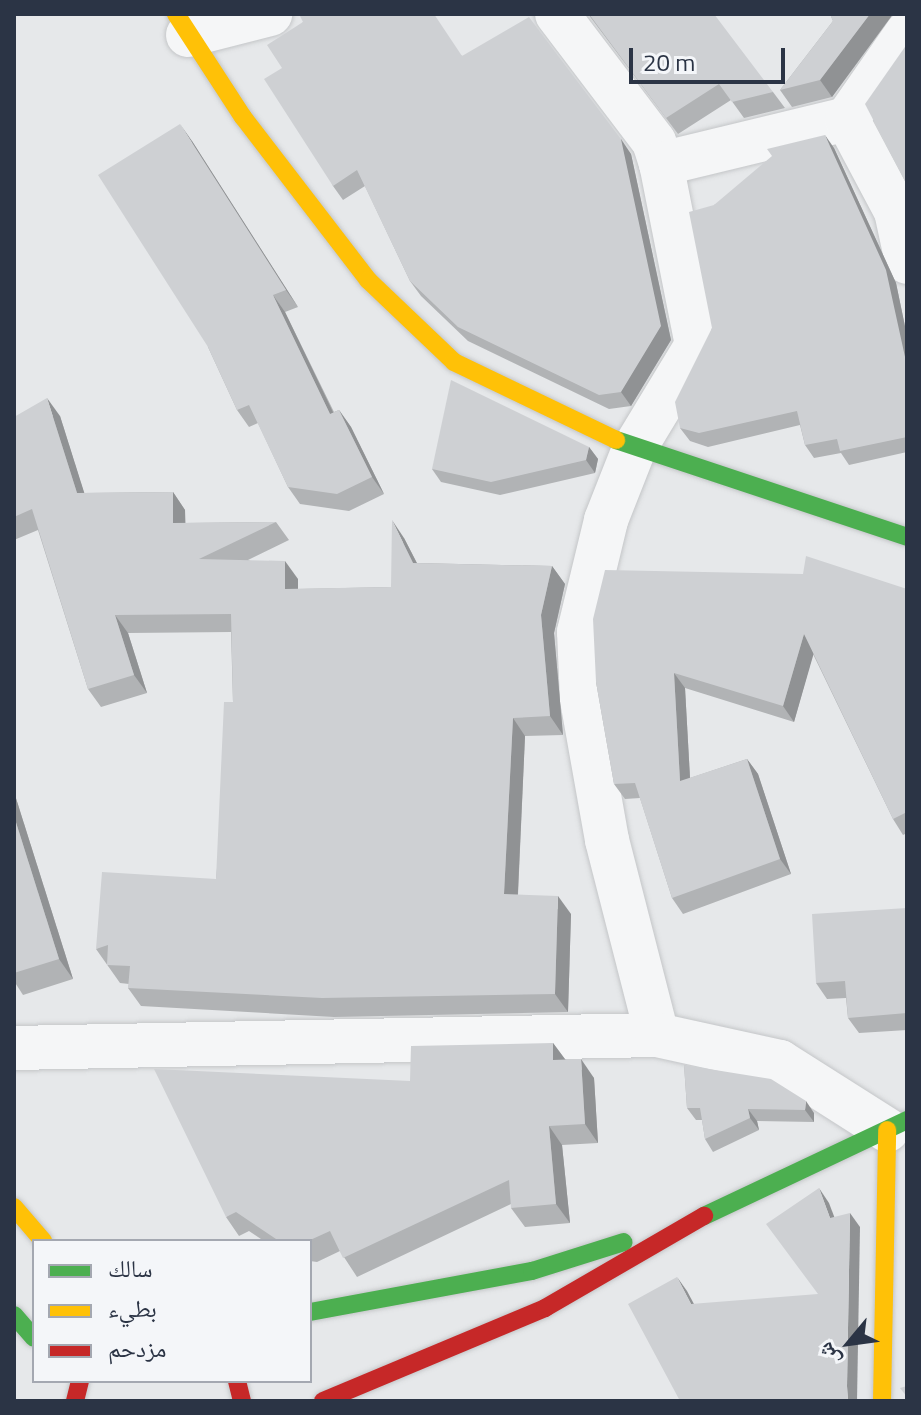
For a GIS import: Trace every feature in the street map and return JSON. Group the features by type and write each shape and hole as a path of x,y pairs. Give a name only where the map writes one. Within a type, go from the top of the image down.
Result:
{"street":[{"path":"270,14 182,25 243,117 408,324 454,362 634,449 907,537"},
{"path":"557,14 654,142 697,345 634,449 606,520 579,632 582,700 607,840 657,1035"},
{"path":"661,164 847,119 907,33"},
{"path":"847,119 896,211 907,262"},
{"path":"14,1048 657,1035 780,1062 897,1125"},
{"path":"323,1401 545,1308 699,1219 897,1125"},
{"path":"882,1401 897,1125"},
{"path":"14,1207 41,1239"},
{"path":"312,1312 532,1271 699,1219"},
{"path":"14,1315 32,1336"}],"building":[{"path":"299,14 434,14 462,56 529,17 621,139 661,326 621,392 599,395 458,327 410,281 357,170 333,186 264,79 282,68 267,45 303,22"},
{"path":"589,14 714,14 773,92 732,102 719,84 666,118"},
{"path":"830,14 870,14 820,80 780,90 833,21"},
{"path":"907,44 907,185 865,104"},
{"path":"180,124 286,290 273,295 330,414 339,410 372,477 337,494 288,487 249,405 237,410 208,347 98,175"},
{"path":"825,135 886,270 907,366 907,437 840,451 837,439 805,445 797,411 699,433 680,428 675,402 712,328 689,212 714,205 772,156 767,149"},
{"path":"451,380 589,447 586,460 491,482 432,469"},
{"path":"47,398 77,493 173,492 173,523 276,522 199,559 285,561 285,589 391,587 392,520 413,563 552,566 541,615 550,716 513,718 504,894 558,896 555,994 322,998 128,988 130,966 107,965 108,945 96,949 102,872 216,879 224,702 233,702 231,614 115,615 134,675 88,689 32,509 14,517 14,417"},
{"path":"806,556 907,589 907,812 893,819 804,634 783,706 674,673 680,781 747,759 780,859 672,898 635,783 614,784 596,682 593,619 605,570 803,574"},
{"path":"14,816 59,959 14,973"},
{"path":"907,908 907,1013 848,1018 845,981 816,983 812,914"},
{"path":"553,1043 553,1060 581,1059 585,1124 549,1126 556,1204 511,1208 509,1180 343,1258 330,1231 312,1239 276,1239 236,1212 226,1217 154,1069 410,1081 411,1046"},
{"path":"684,1065 771,1079 806,1101 805,1110 748,1109 750,1118 705,1139 700,1108 687,1108"},
{"path":"819,1188 830,1218 850,1213 848,1401 680,1401 628,1304 677,1277 691,1304 818,1294 766,1224"}],"traffic: fast":[{"path":"616,440 907,537"},
{"path":"704,1216 907,1120"},
{"path":"312,1312 532,1271 624,1242"},
{"path":"14,1315 32,1336"}],"traffic: slow":[{"path":"176,14 243,117 368,280 454,362 616,440"},
{"path":"882,1401 887,1130"},
{"path":"14,1207 41,1239"}],"traffic: jam":[{"path":"323,1401 545,1308 704,1216"},
{"path":"75,1401 80,1383"},
{"path":"238,1383 242,1401"}]}
